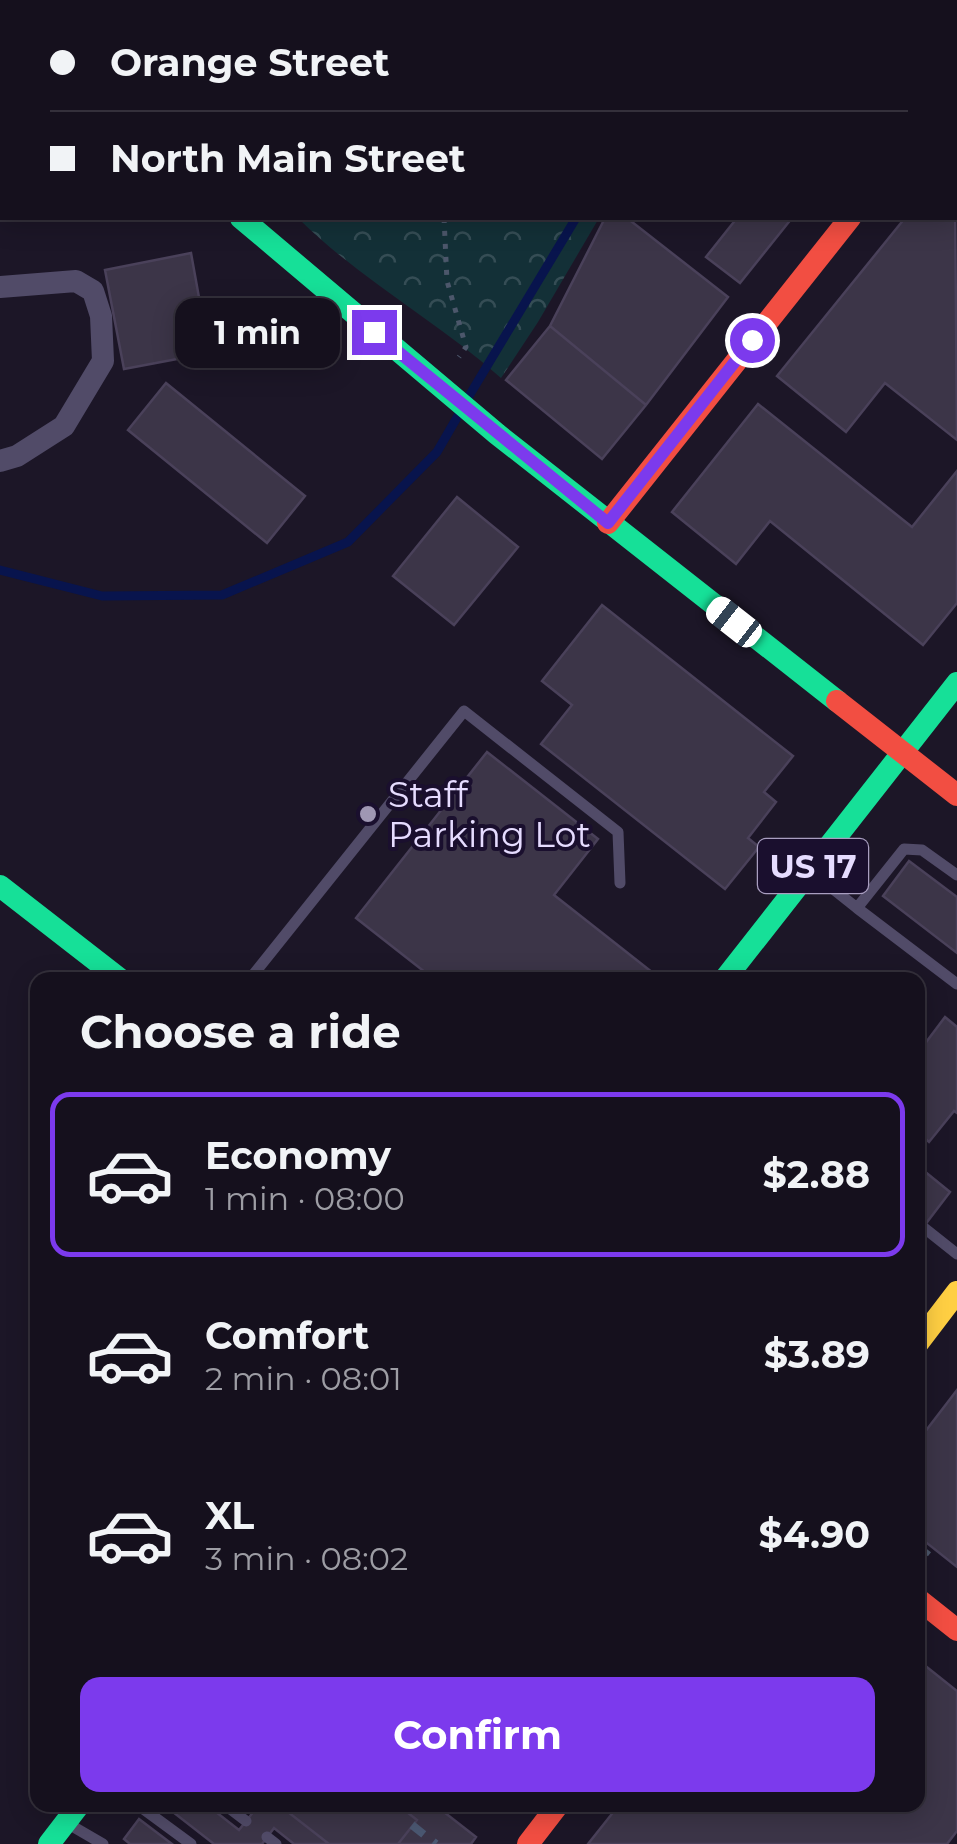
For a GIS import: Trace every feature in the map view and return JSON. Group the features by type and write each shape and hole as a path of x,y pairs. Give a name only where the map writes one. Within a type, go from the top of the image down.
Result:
{"main road":[{"path":"243,220 496,434 957,795"},
{"path":"608,523 848,220"},
{"path":"901,752 957,684"},
{"name":"US 17","path":"730,972 901,752"},
{"path":"0,886 111,972"},
{"path":"925,1334 957,1292"},
{"path":"925,1605 957,1630"},
{"path":"528,1844 553,1812"},
{"path":"48,1844 72,1814"}],"street":[{"path":"0,287 76,281 93,291 101,316 103,361 64,426 18,456 0,461"}],"lane":[{"path":"255,972 464,711 618,832 620,883"},
{"path":"857,908 904,849 922,850 954,867"},
{"path":"810,870 957,984"},
{"path":"925,1229 957,1254"},
{"path":"148,1812 191,1844"},
{"path":"234,1812 246,1821"},
{"path":"72,1814 103,1844"}],"path":[{"path":"444,220 447,282 466,347 460,356"},
{"path":"925,1556 932,1547"}],"green space":[{"path":"300,220 598,220 501,378"}],"building":[{"path":"604,220 630,220 728,297 646,405 550,326"},
{"path":"735,220 790,220 740,283 706,257"},
{"path":"903,220 955,220 957,440 885,383 846,432 777,376"},
{"path":"191,253 209,353 124,369 105,270"},
{"path":"550,326 646,405 602,459 506,380"},
{"path":"166,383 305,496 267,543 128,430"},
{"path":"758,404 912,527 957,471 957,603 923,645 770,521 736,564 672,512"},
{"path":"457,497 518,547 454,625 393,576"},
{"path":"602,605 793,756 764,792 776,802 748,838 759,847 725,889 541,744 572,705 542,681"},
{"path":"487,752 598,839 554,895 652,972 425,972 356,918"},
{"path":"909,861 957,897 957,953 883,896"},
{"path":"945,1017 957,1027 957,1113 954,1111 929,1142 925,1138 925,1044"},
{"path":"925,1172 950,1192 925,1225"},
{"path":"957,1390 957,1567 925,1542 925,1432"},
{"path":"925,1666 957,1691 957,1831 947,1844 588,1844 613,1812 925,1812"},
{"path":"173,1812 216,1812 239,1830 253,1812 444,1812 476,1837 471,1844 294,1844 274,1828 262,1844 214,1844"},
{"path":"288,1812 407,1812 417,1820 398,1844 329,1844"},
{"path":"139,1819 172,1844 130,1844 124,1839"}],"waterway":[{"path":"469,396 575,220"},
{"path":"0,570 102,596 222,595 348,542 437,452 459,414"}],"railway":[{"path":"412,1825 436,1844"}],"traffic: fast":[{"path":"243,220 497,434 837,701"},
{"path":"730,972 957,683"},
{"path":"0,886 111,972"},
{"path":"49,1844 74,1812"}],"traffic: slow":[{"path":"925,1334 957,1292"}],"traffic: jam":[{"path":"608,523 848,220"},
{"path":"837,701 957,795"},
{"path":"925,1605 957,1630"},
{"path":"528,1844 553,1812"}],"place":[{"name":"Staff Parking Lot","path":"368,814"}],"route":[{"path":"374,332 608,523 752,340"}]}
